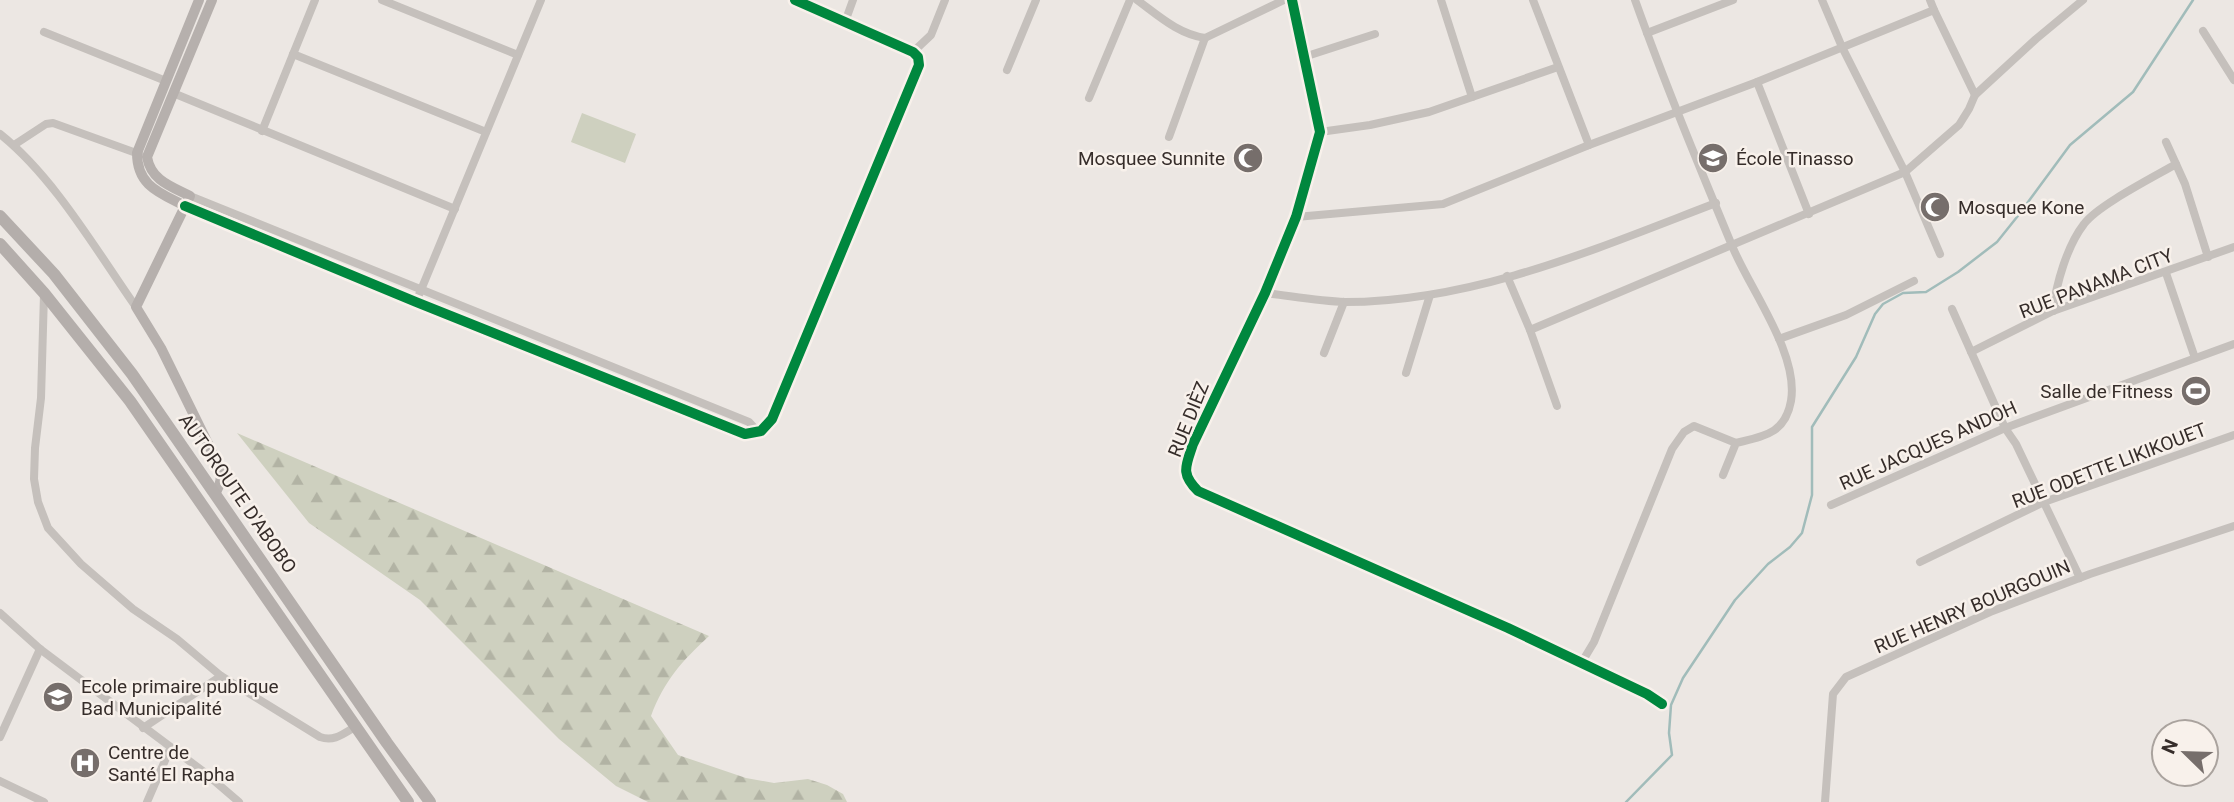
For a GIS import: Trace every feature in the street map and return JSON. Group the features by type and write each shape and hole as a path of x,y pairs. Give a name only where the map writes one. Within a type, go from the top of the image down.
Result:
{"main road":[{"path":"142,155 166,81 199,0"},
{"path":"212,0 173,93 137,165 141,177 152,188 188,201 136,307 160,348 219,466 222,475 215,494"},
{"name":"AUTOROUTE D'ABOBO","path":"0,216 54,274 132,373 430,802"},
{"path":"0,244 44,293 130,401 408,802"}],"street":[{"path":"262,131 315,0"},
{"path":"382,0 401,4 518,55"},
{"path":"416,302 541,0"},
{"path":"188,201 416,302 745,434 758,432 766,428 772,419 919,65 918,57 913,52 795,0"},
{"path":"845,22 853,0"},
{"path":"913,52 931,35 946,0"},
{"path":"1007,70 1036,0"},
{"path":"1089,98 1130,0"},
{"path":"1137,0 1180,31 1205,38 1284,0"},
{"name":"RUE DIÈZ","path":"1292,0 1320,132 1296,217 1265,293 1193,444 1185,467 1187,480 1198,491 1582,662"},
{"path":"1441,0 1472,97"},
{"path":"1533,0 1589,145"},
{"path":"1634,0 1732,246 1779,339 1792,384 1790,403 1777,430 1736,443 1694,426 1684,432 1672,449 1594,642 1582,662 1662,704"},
{"path":"1647,33 1733,0"},
{"path":"1822,0 1842,47 1905,172 1940,254"},
{"path":"1930,0 1975,95"},
{"path":"1530,330 1905,172 1959,125 1975,95 2083,0"},
{"path":"1296,217 1443,204 1934,10"},
{"path":"2203,31 2234,80"},
{"path":"44,32 166,81"},
{"path":"1304,57 1375,34"},
{"path":"1169,136 1205,38"},
{"path":"293,54 486,132"},
{"path":"1320,132 1370,125 1429,112 1558,67"},
{"path":"1756,82 1810,214"},
{"path":"173,93 455,209"},
{"path":"15,145 46,124 53,123 142,155"},
{"path":"0,134 15,145 59,198 136,307"},
{"path":"2166,142 2185,184 2208,257"},
{"path":"2053,311 2056,290 2074,240 2085,222 2102,208 2176,164"},
{"path":"188,201 422,288 749,422 758,432"},
{"path":"1265,293 1344,302 1430,295 1579,255 1716,203"},
{"name":"RUE PANAMA CITY","path":"1971,352 2053,311 2234,247"},
{"path":"2166,273 2195,358"},
{"path":"1507,276 1557,406"},
{"path":"1779,339 1846,315 1914,281"},
{"path":"44,293 41,398 34,478 38,502 48,528 81,564 133,609 177,639 221,676 320,737 328,740 355,727"},
{"path":"1406,373 1430,295"},
{"path":"1324,353 1344,302"},
{"path":"1952,309 2005,428 2016,444 2080,578"},
{"name":"RUE JACQUES ANDOH","path":"1831,505 2005,428 2234,344"},
{"name":"RUE ODETTE LIKIKOUET","path":"1920,562 2044,502 2234,435"},
{"path":"1723,475 1736,443"},
{"name":"RUE HENRY BOURGOUIN","path":"1825,802 1833,694 1846,677 1990,612 2080,578 2234,526"},
{"path":"0,612 40,649 204,772 239,802"},
{"path":"0,737 40,649"},
{"path":"143,728 221,676"},
{"path":"147,802 170,749"},
{"path":"0,781 44,802"},
{"path":"18,802 22,791"}],"green space":[{"path":"582,113 636,134 625,163 571,142"},
{"path":"237,433 709,636 675,672 651,716 678,755 746,778 774,783 808,779 843,794 847,802 648,802 616,786 559,739 420,600 309,523"}],"waterway":[{"path":"1626,802 1672,755 1669,733 1671,705 1683,678 1735,600 1768,564 1790,547 1802,533 1812,495 1812,427 1856,357 1875,314 1883,304 1903,293 1926,292 1997,242 2070,145 2133,92 2193,0"}],"cycle path":[{"path":"185,206 745,434 761,431 772,419 919,65 918,57 913,52 795,0"},
{"path":"1292,0 1320,132 1296,217 1265,293 1193,444 1186,469 1192,485 1198,491 1508,628 1647,694 1662,704"}],"place":[{"name":"Mosquee Sunnite","path":"1248,158"},
{"name":"École Tinasso","path":"1713,158"},
{"name":"Mosquee Kone","path":"1935,207"},
{"name":"Salle de Fitness","path":"2196,391"},
{"name":"Ecole primaire publique Bad Municipalité","path":"58,697"},
{"name":"Centre de Santé El Rapha","path":"85,763"}]}
